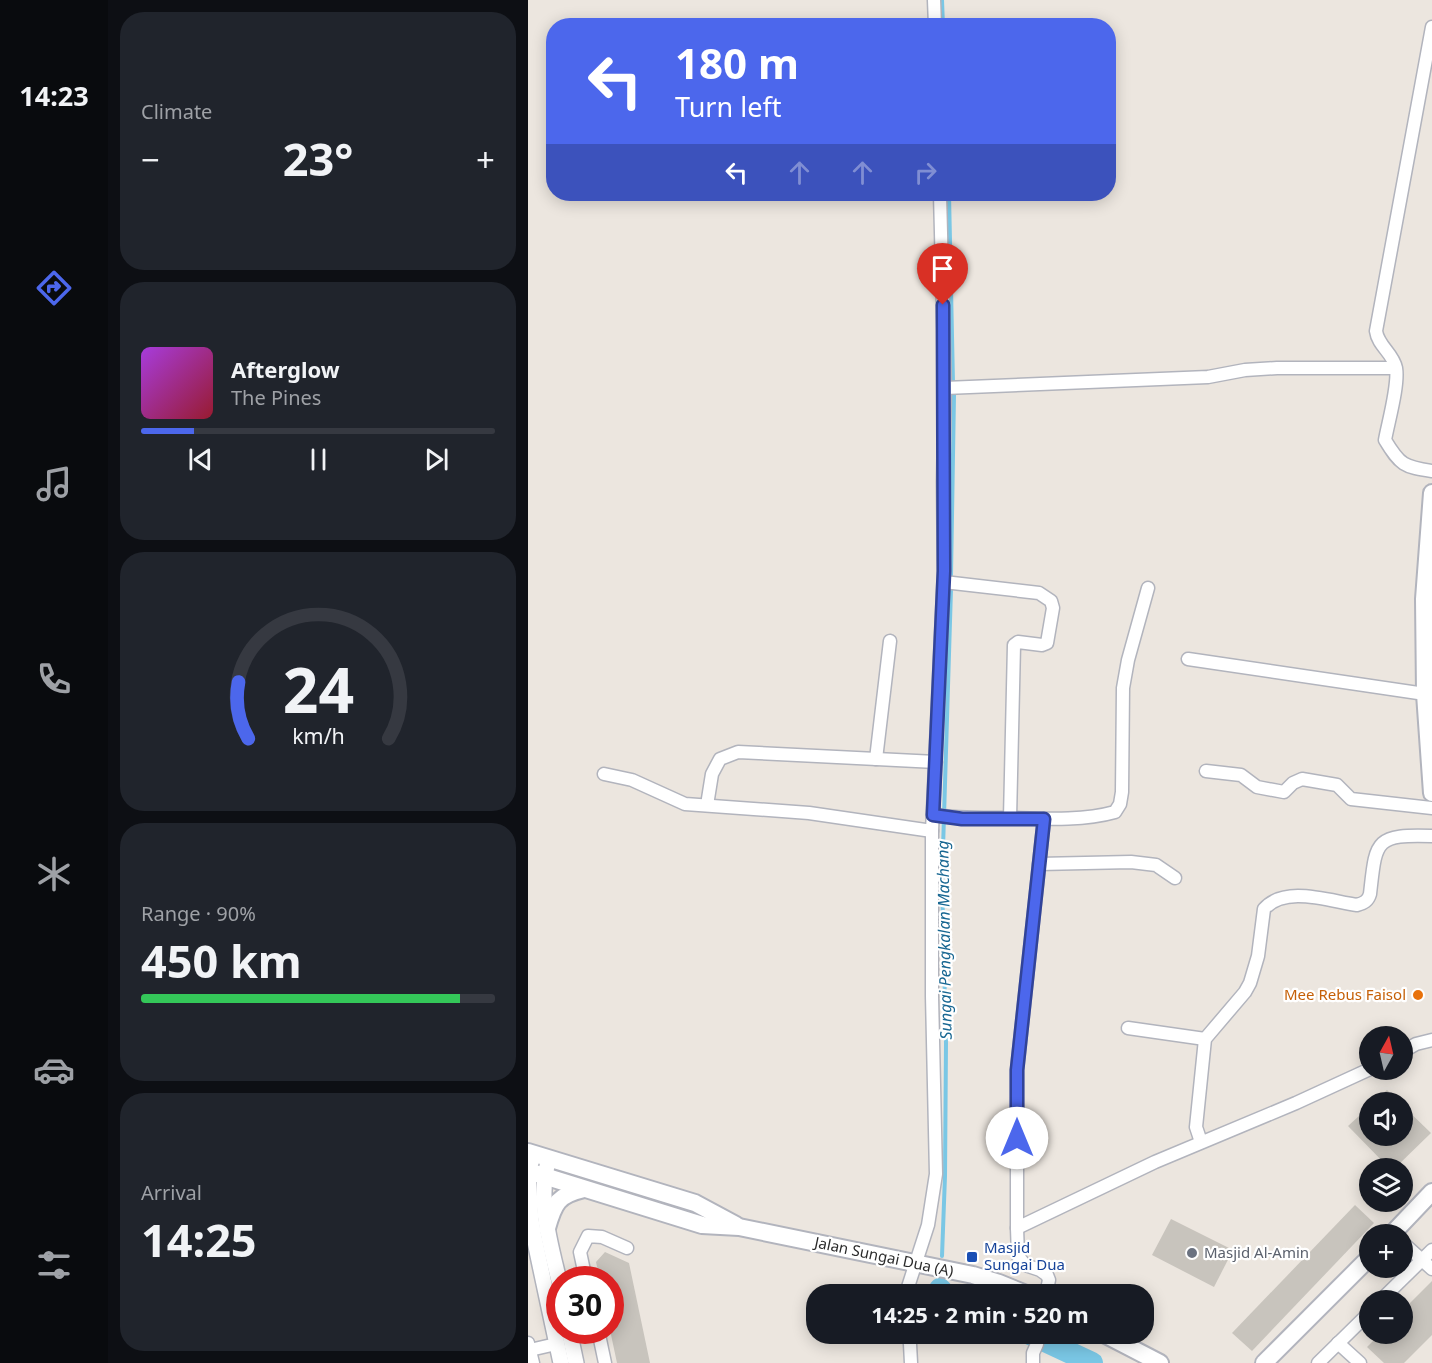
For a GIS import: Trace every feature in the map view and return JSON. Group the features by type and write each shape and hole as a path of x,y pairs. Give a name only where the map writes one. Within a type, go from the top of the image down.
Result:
{"main road":[{"path":"1432,493 1424,599 1425,694 1432,793"},
{"name":"Jalan Sungai Dua (A)","path":"537,1155 695,1203 739,1227"},
{"name":"Jalan Sungai Dua (A)","path":"533,1173 702,1225 739,1227 973,1275 1001,1284"},
{"path":"535,1221 551,1213 562,1197 584,1189"},
{"path":"1406,1224 1432,1192"},
{"path":"1264,1363 1359,1268"},
{"path":"1123,1344 1160,1363"}],"street":[{"path":"934,0 935,18"},
{"path":"1432,27 1376,331 1377,339 1393,360 1395,368 1394,392 1384,440 1394,455 1408,468 1432,471"},
{"path":"911,1284 928,1225 936,1174 932,996 932,831 935,815 944,582 945,388 940,201"},
{"path":"945,388 1208,377 1245,370 1277,368 1395,368"},
{"path":"944,582 1039,593 1051,601 1053,608 1047,644 1018,642 1014,645 1010,818"},
{"path":"935,815 962,819 1044,819 1102,816 1115,812 1120,804 1123,688 1128,660 1148,588"},
{"path":"876,759 890,641"},
{"path":"1188,659 1425,694"},
{"path":"707,805 712,774 720,759 738,752 936,762"},
{"path":"1206,771 1240,775 1246,777 1251,785 1284,792 1293,783 1302,780 1336,785 1351,799 1432,808"},
{"path":"604,774 632,780 685,804 809,813 932,831"},
{"path":"1044,819 1017,1070 1017,1228 1018,1256 1025,1265 1047,1275 1048,1284"},
{"path":"1201,1142 1196,1127 1205,1039 1245,992 1250,982 1258,956 1264,909 1276,898 1293,895 1357,905 1364,903 1370,894 1379,845 1393,837 1432,836"},
{"path":"1039,864 1131,862 1156,864 1175,878"},
{"path":"1128,1028 1205,1039"},
{"path":"1413,1046 1432,1040"},
{"path":"1017,1228 1106,1184 1359,1075"},
{"path":"537,1155 533,1173 535,1221 546,1285"},
{"path":"535,1221 553,1266"},
{"path":"583,1266 580,1252 588,1236 602,1237 627,1248"},
{"path":"1391,1290 1432,1250"},
{"path":"1413,1252 1432,1269"},
{"path":"1318,1363 1359,1323"},
{"path":"1338,1343 1360,1363"},
{"path":"533,1363 529,1346 556,1344 561,1363"},
{"path":"572,1344 576,1363"},
{"path":"601,1344 605,1363"},
{"path":"910,1344 911,1363"},
{"path":"1033,1363 1033,1353 1037,1344"}],"building":[{"path":"1359,1116 1359,1137 1348,1126"},
{"path":"1413,1116 1431,1133 1405,1158 1379,1158 1368,1146 1413,1146"},
{"path":"1355,1205 1359,1212 1362,1212 1374,1223 1359,1224 1359,1239 1252,1351 1232,1333"},
{"name":"Masjid Al-Amin","path":"1171,1219 1233,1250 1214,1287 1152,1255"},
{"path":"605,1252 629,1263 650,1363 617,1363 613,1344 624,1344 624,1266 597,1266 596,1262"},
{"path":"1432,1281 1432,1335 1404,1363 1384,1363 1367,1347 1370,1344 1413,1344 1413,1300"}],"waterway":[{"name":"Sungai Pengkalan Machang","path":"942,0 943,18"},
{"name":"Sungai Pengkalan Machang","path":"949,201 953,383"},
{"name":"Sungai Pengkalan Machang","path":"951,576 954,395"},
{"name":"Sungai Pengkalan Machang","path":"942,1256 946,1043 942,881 951,589"},
{"name":"Sungai Pengkalan Machang","path":"1051,1344 1092,1363"}],"place":[{"name":"Mee Rebus Faisol","path":"1418,995"},
{"name":"Masjid Al-Amin","path":"1192,1253"},
{"name":"Masjid Sungai Dua","path":"972,1257"}],"route":[{"path":"943,305 944,571 933,815 962,819 1044,819 1017,1070 1017,1138"}]}
